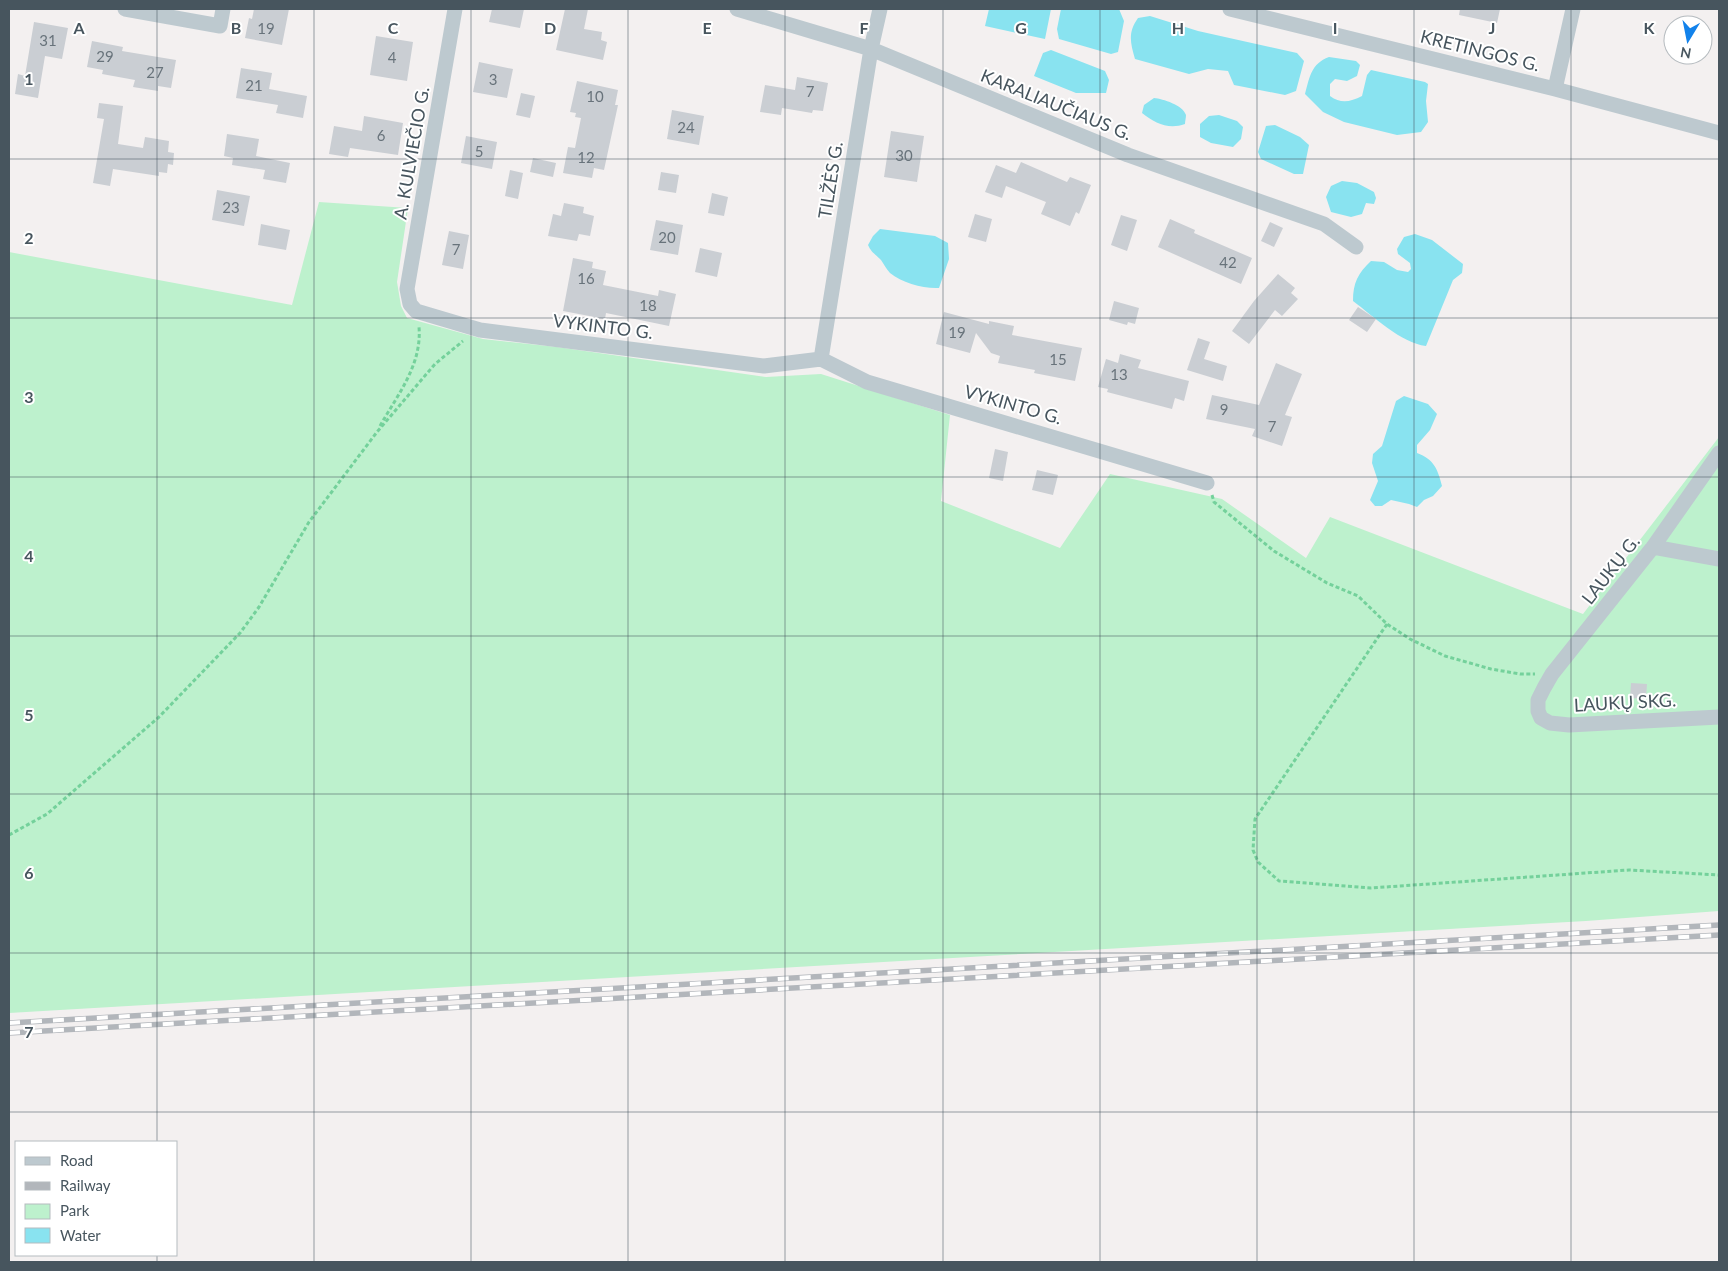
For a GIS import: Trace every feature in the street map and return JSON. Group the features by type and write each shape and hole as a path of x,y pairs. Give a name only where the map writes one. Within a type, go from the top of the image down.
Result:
{"street":[{"path":"125,9 220,26 224,9"},
{"name":"A. KULVIEČIO G.","path":"413,308 407,289 455,9"},
{"name":"KARALIAUČIAUS G.","path":"736,9 871,49 1128,155 1324,224 1356,247"},
{"name":"TILŽĖS G.","path":"821,359 871,49 880,9"},
{"name":"KRETINGOS G.","path":"1230,9 1555,89 1719,133"},
{"path":"1555,89 1574,9"},
{"name":"VYKINTO G.","path":"413,308 480,330 764,366 821,359 866,382 1207,483"},
{"name":"LAUKŲ G.","path":"1538,711 1538,700 1552,674 1654,547 1719,453"},
{"path":"1654,547 1719,559"},
{"name":"LAUKŲ SKG.","path":"1538,711 1542,718 1550,723 1569,724 1719,717"}],"path":[{"path":"377,432 414,366 419,350 419,335 413,308"},
{"path":"9,835 47,814 159,717 240,633 259,607 310,522 377,432 436,364 457,345 480,330"},
{"path":"1207,483 1214,502 1274,551 1327,583 1358,596 1387,624 1410,639 1445,656 1491,669 1520,674 1552,674"},
{"path":"1387,624 1255,819 1253,850 1258,862 1279,881 1308,885 1371,888 1630,870 1719,875"}],"green space":[{"path":"319,202 408,208 397,282 401,306 407,318 483,339 557,347 766,377 821,374 950,415 941,501 1060,548 1110,474 1222,499 1306,558 1330,517 1583,614 1719,437 1719,911 1586,921 9,1013 9,252 292,305"}],"water":[{"path":"989,9 1051,9 1045,39 985,26"},
{"path":"1061,9 1119,9 1124,21 1118,52 1111,54 1059,39 1057,29"},
{"path":"1150,16 1198,31 1297,53 1304,61 1296,91 1285,95 1234,85 1228,71 1208,69 1189,74 1135,59 1131,33 1138,18"},
{"path":"1051,50 1105,71 1109,80 1106,93 1076,93 1034,76 1043,53"},
{"path":"1329,57 1356,61 1360,65 1357,76 1347,81 1335,79 1330,84 1330,96 1338,100 1350,101 1362,96 1367,75 1371,70 1428,84 1426,101 1428,122 1421,132 1397,135 1344,122 1323,112 1305,94 1312,71 1318,63"},
{"path":"1154,98 1167,101 1181,108 1186,115 1185,124 1179,126 1162,125 1142,113 1144,105"},
{"path":"1219,115 1237,121 1243,127 1241,139 1233,147 1211,143 1200,137 1200,124 1209,116"},
{"path":"1275,125 1300,137 1309,145 1303,174 1294,174 1261,159 1258,152 1266,126"},
{"path":"1342,181 1357,183 1374,192 1376,198 1374,204 1366,203 1362,214 1351,217 1331,212 1326,197 1331,186"},
{"path":"880,229 935,236 948,243 949,259 939,288 913,285 901,280 887,270 868,245"},
{"path":"1415,234 1432,240 1463,264 1462,273 1453,280 1426,346 1407,340 1397,334 1353,301 1357,279 1371,261 1384,262 1397,270 1408,272 1411,269 1410,263 1398,254 1397,249 1404,237"},
{"path":"1404,396 1428,404 1437,414 1430,430 1417,445 1417,453 1428,458 1439,475 1442,486 1433,496 1424,500 1417,507 1391,500 1382,506 1375,506 1370,500 1378,481 1372,463 1373,454 1382,446 1396,401"}],"building":[{"path":"254,9 289,9 282,45 245,38 249,18 252,19"},
{"path":"492,9 524,9 520,28 489,22"},
{"path":"565,9 588,9 584,29 602,32 601,40 607,42 603,60 556,50"},
{"path":"1460,9 1500,9 1497,23 1459,15"},
{"path":"34,22 68,28 62,59 45,56 38,98 15,94 18,74 25,76"},
{"path":"376,36 413,42 407,81 370,75"},
{"path":"92,41 123,47 122,51 176,60 171,88 158,86 158,91 133,87 135,80 102,74 103,70 87,67"},
{"path":"479,62 513,69 507,98 473,92"},
{"path":"241,68 272,73 269,89 307,96 303,118 276,113 278,105 236,98"},
{"path":"797,77 828,83 823,111 813,110 812,113 782,108 781,115 760,112 765,85 795,90"},
{"path":"577,81 618,90 615,105 618,105 604,170 594,168 592,178 563,173 568,147 575,148 581,118 575,117 576,113 570,112"},
{"path":"521,93 535,96 530,118 516,115"},
{"path":"99,103 123,106 118,144 143,148 145,137 169,141 168,152 174,153 173,165 168,164 167,173 159,172 159,176 113,169 110,186 93,183 104,119 97,118"},
{"path":"672,110 704,116 699,145 667,139"},
{"path":"364,116 403,123 398,155 350,148 348,157 329,154 334,126 362,131"},
{"path":"891,131 924,136 917,182 884,177"},
{"path":"227,134 259,139 256,156 290,163 286,183 263,179 265,170 232,165 233,158 224,156"},
{"path":"466,136 497,142 492,169 461,163"},
{"path":"533,158 556,163 553,177 530,172"},
{"path":"1021,162 1067,182 1070,177 1091,185 1079,214 1076,212 1070,226 1041,214 1046,202 1006,186 1002,198 985,192 996,165 1016,173"},
{"path":"510,170 523,173 518,199 505,196"},
{"path":"661,172 679,175 676,193 658,190"},
{"path":"217,190 250,196 244,226 212,220"},
{"path":"712,193 728,197 724,216 708,213"},
{"path":"564,203 584,207 583,213 594,216 590,236 579,234 577,241 548,236 553,214 561,216"},
{"path":"975,214 992,219 986,242 968,237"},
{"path":"1121,215 1137,220 1127,251 1111,245"},
{"path":"1170,219 1195,230 1194,233 1252,258 1241,284 1158,247"},
{"path":"656,220 683,225 678,255 650,250"},
{"path":"1270,222 1283,228 1274,247 1261,241"},
{"path":"261,224 290,230 286,250 258,245"},
{"path":"449,231 469,235 463,269 442,265"},
{"path":"700,248 722,253 717,277 695,272"},
{"path":"573,258 593,262 592,268 606,271 603,285 658,296 659,290 676,294 669,326 606,313 605,319 563,311"},
{"path":"1278,274 1295,288 1291,293 1298,299 1282,316 1275,310 1249,344 1232,331 1254,301"},
{"path":"1114,301 1139,308 1135,324 1128,322 1127,325 1109,320"},
{"path":"1358,307 1376,319 1367,332 1349,320"},
{"path":"944,312 989,324 989,321 1014,326 1012,335 1082,348 1075,381 1034,373 1035,370 998,363 1000,356 991,353 976,333 970,353 936,344"},
{"path":"1198,338 1210,342 1204,359 1227,366 1223,381 1187,370"},
{"path":"1120,354 1141,360 1138,368 1189,381 1184,401 1175,398 1172,409 1107,392 1108,389 1098,387 1106,359 1118,363"},
{"path":"1276,363 1302,374 1285,415 1292,417 1282,446 1252,436 1255,429 1206,419 1212,395 1259,405"},
{"path":"995,449 1008,452 1003,481 989,478"},
{"path":"1037,470 1058,475 1053,495 1032,490"},
{"path":"1631,683 1647,684 1646,699 1630,698"}],"railway":[{"path":"9,1023 1719,925"},
{"path":"9,1033 1719,935"}]}
